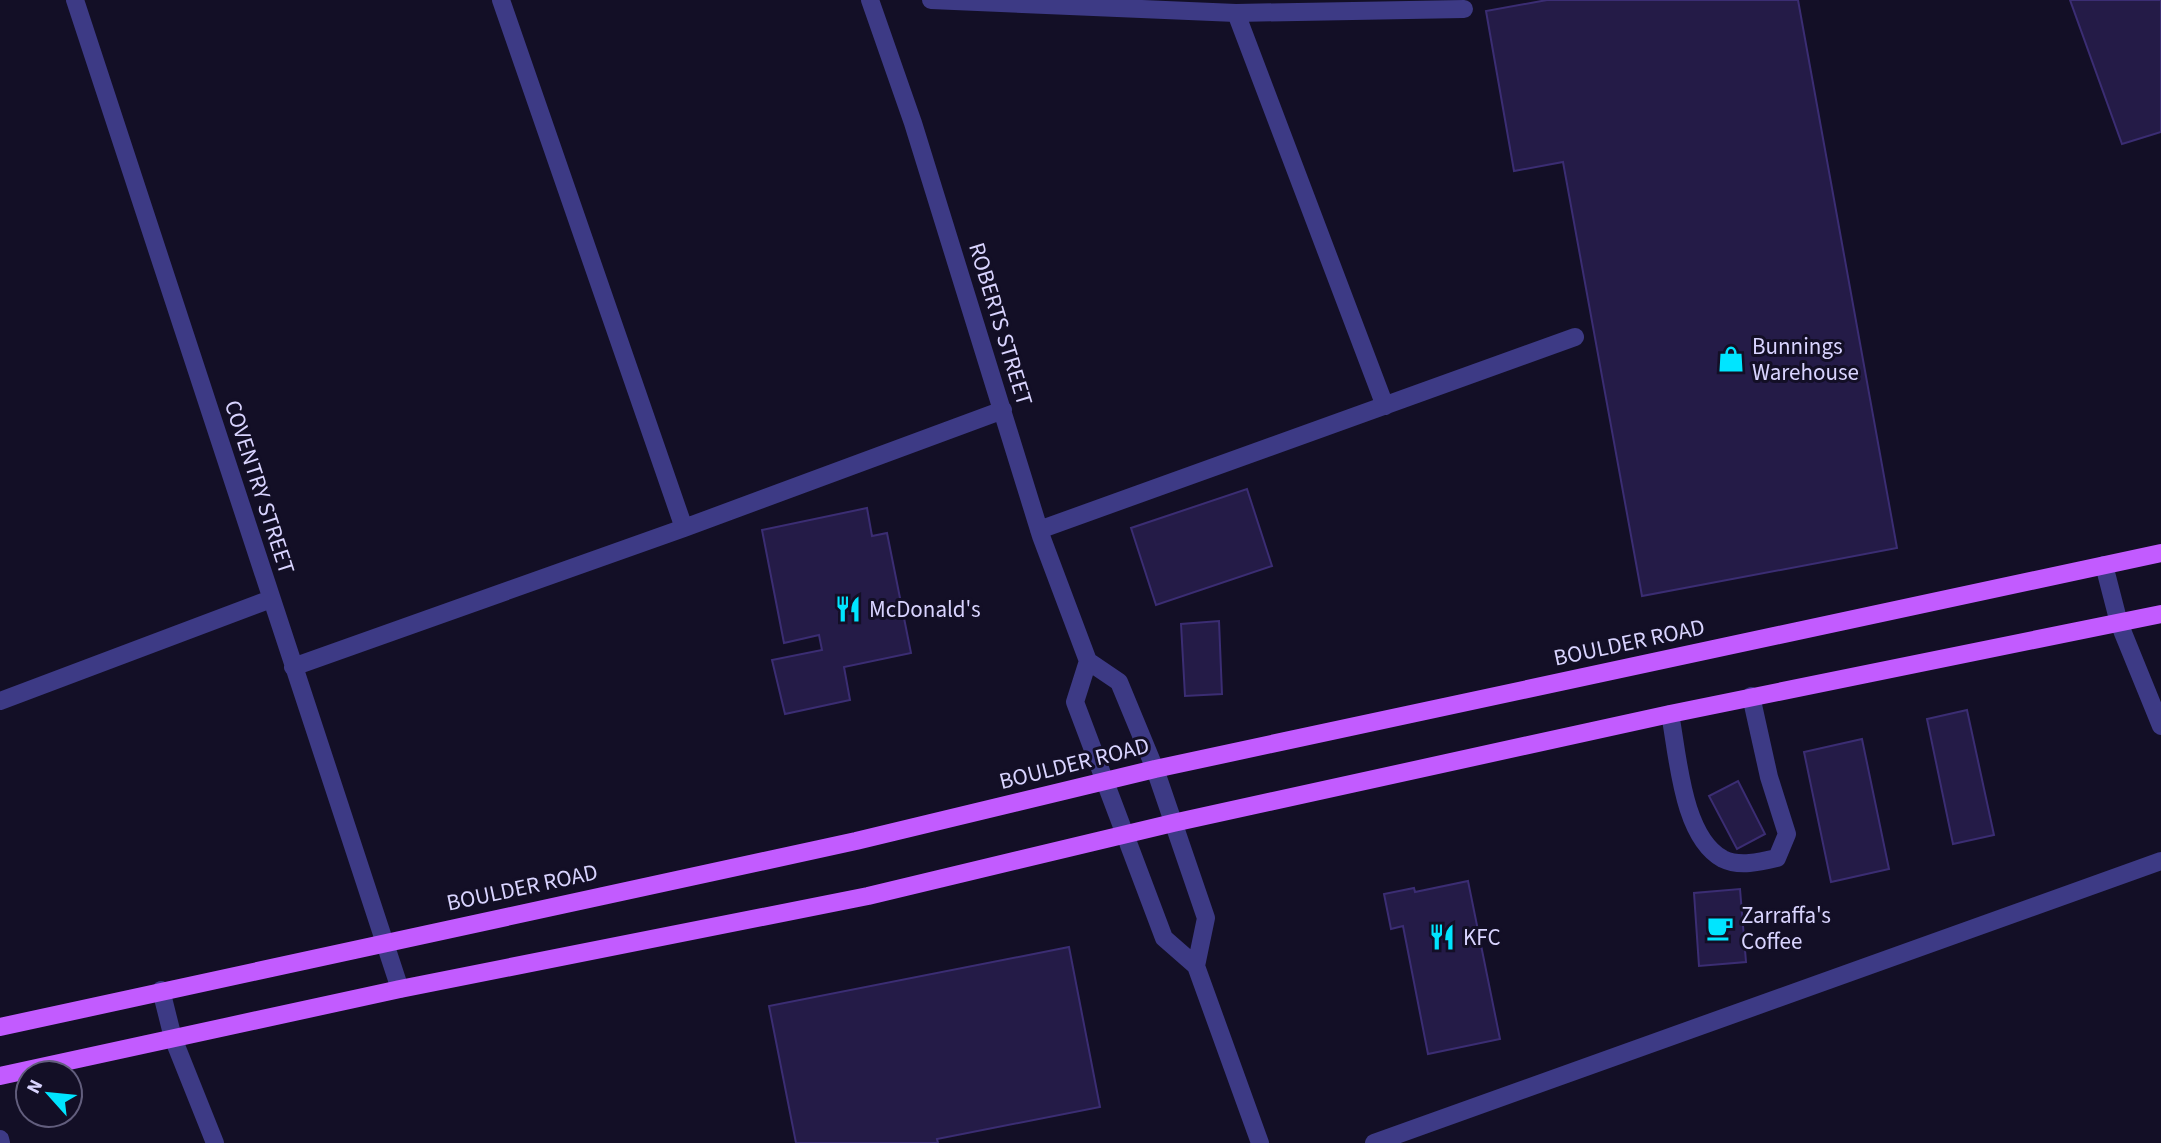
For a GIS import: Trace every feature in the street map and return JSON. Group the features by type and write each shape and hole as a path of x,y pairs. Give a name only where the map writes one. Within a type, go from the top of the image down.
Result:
{"main road":[{"name":"BOULDER ROAD","path":"0,1027 385,941 856,841 1155,769 2161,553"},
{"path":"0,1076 400,989 868,896 1173,823 1670,713 2161,614"}],"street":[{"name":"COVENTRY STREET","path":"75,0 400,989"},
{"path":"501,0 684,528"},
{"name":"ROBERTS STREET","path":"870,0 913,123 1039,530 1088,661"},
{"path":"931,0 1236,13 1464,9"},
{"path":"1236,13 1384,406"},
{"path":"1039,530 1575,337"},
{"path":"293,667 1003,411"},
{"path":"2104,565 2119,623 2161,726"},
{"path":"0,701 271,599"},
{"path":"1196,966 1206,918 1155,769 1119,682 1088,661 1075,702 1164,938 1196,966 1260,1143"},
{"path":"1670,713 1689,814 1706,845 1724,859 1754,864 1777,858 1787,834 1769,777 1751,696"},
{"path":"1374,1143 2161,861"},
{"path":"161,990 173,1038 215,1143"}],"building":[{"name":"Bunnings Warehouse","path":"1547,0 1798,0 1897,548 1642,596 1563,162 1514,171 1486,11"},
{"path":"2070,0 2161,0 2161,132 2122,144"},
{"path":"1247,489 1272,566 1156,605 1131,528"},
{"path":"867,508 872,536 887,533 911,653 844,667 850,700 785,714 772,660 822,650 819,635 784,643 762,530"},
{"path":"1219,621 1222,694 1185,696 1181,624"},
{"path":"1967,710 1994,835 1953,844 1927,719"},
{"path":"1862,739 1889,869 1831,882 1804,752"},
{"path":"1738,781 1765,834 1737,849 1709,796"},
{"path":"1468,881 1500,1039 1428,1054 1403,926 1391,929 1384,894 1414,888 1415,892"},
{"name":"Zarraffa's Coffee","path":"1740,889 1746,962 1699,966 1694,893"},
{"path":"1069,947 1100,1107 937,1139 938,1143 796,1143 769,1006"}],"place":[{"name":"Bunnings Warehouse","path":"1731,359"},
{"name":"McDonald's","path":"848,609"},
{"name":"Zarraffa's Coffee","path":"1720,928"},
{"name":"KFC","path":"1442,937"}]}
